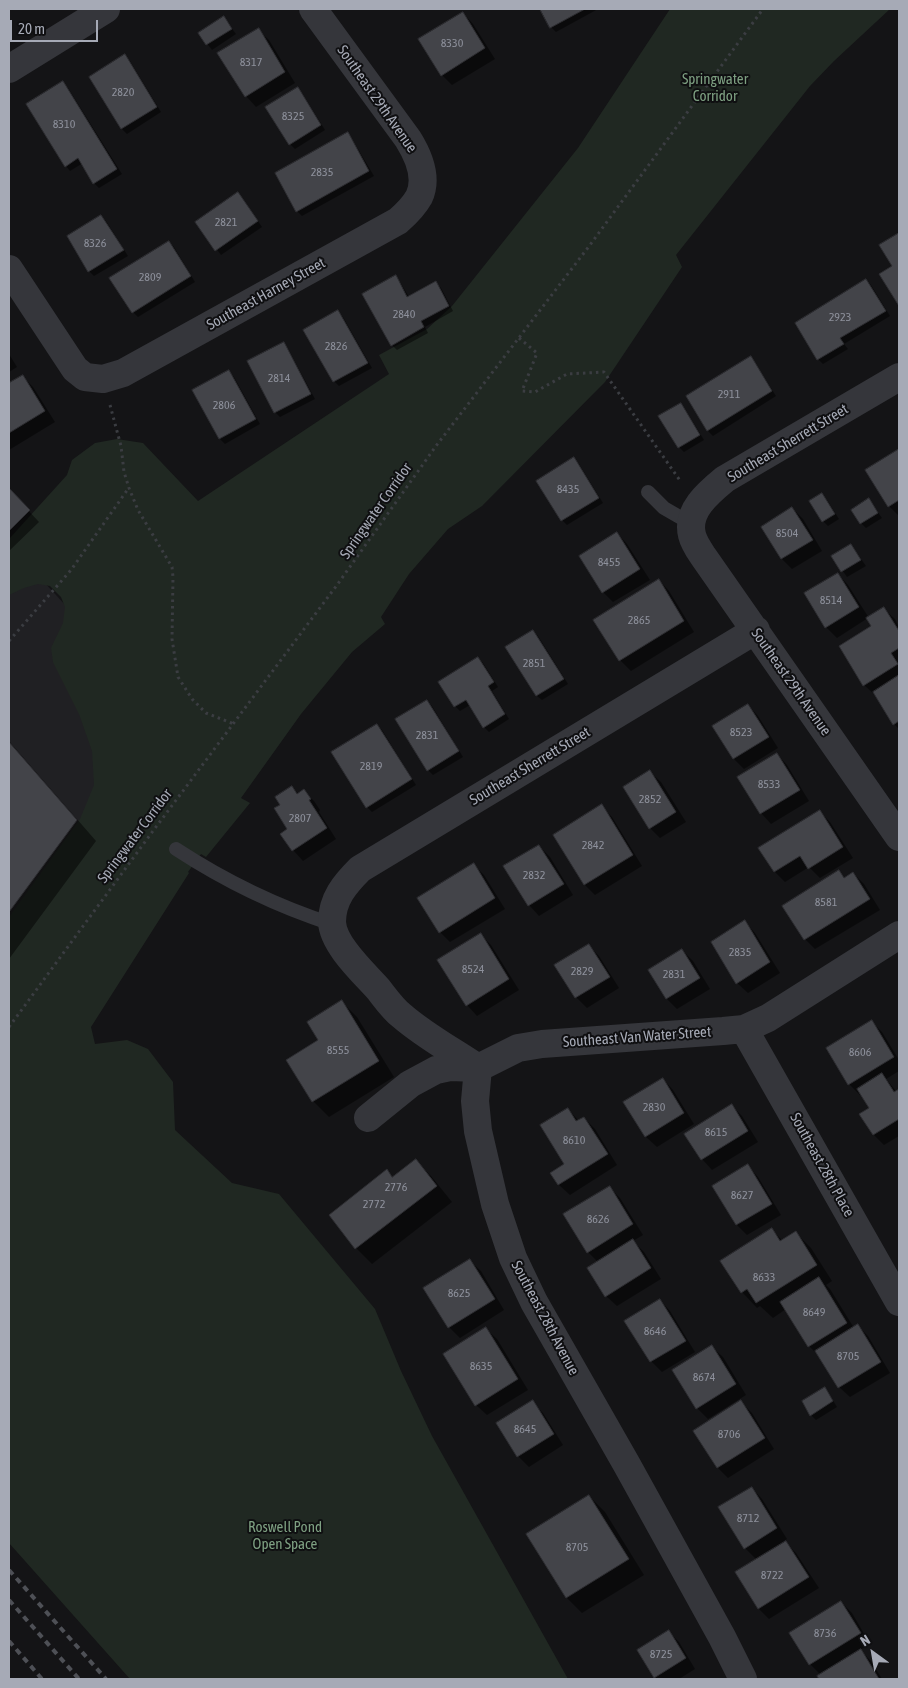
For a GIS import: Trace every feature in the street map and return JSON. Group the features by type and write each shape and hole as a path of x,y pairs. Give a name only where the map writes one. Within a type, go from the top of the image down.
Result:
{"street":[{"path":"9,69 106,9"},
{"name":"Southeast 29th Avenue","path":"313,9 415,151 423,183 420,196"},
{"name":"Southeast Harney Street","path":"103,379 123,373 383,230 398,221 412,208 420,196"},
{"path":"9,269 75,369 85,378 103,379"},
{"name":"Southeast Sherrett Street","path":"694,515 704,497 725,479 899,377"},
{"name":"Southeast 29th Avenue","path":"694,515 692,536 696,544 899,837"},
{"name":"Southeast Sherrett Street","path":"332,924 333,909 338,893 360,869 756,630"},
{"path":"332,924 336,937 344,950 401,1015 422,1032 478,1068"},
{"name":"Southeast Van Water Street","path":"368,1118 410,1084 436,1070 450,1067 478,1068 518,1048 542,1044 744,1029 768,1018 899,935"},
{"name":"Southeast 28th Place","path":"744,1029 899,1302"},
{"name":"Southeast 28th Avenue","path":"478,1068 475,1100 478,1131 494,1204 513,1258 534,1302 627,1465 743,1679"}],"lane":[{"path":"648,492 664,508 694,515"},
{"path":"176,849 232,883 292,910 332,924"}],"path":[{"name":"Springwater Corridor","path":"9,1027 337,585 436,446 590,245 763,9"},
{"path":"519,338 537,353 522,391 535,392 567,374 604,372 694,515"},
{"path":"103,379 121,446 129,488 138,510 172,567 174,577 172,639 178,677 192,699 206,713 234,724"},
{"path":"9,641 72,570 129,488"}],"shaded area":[{"path":"9,544 172,721 9,942"}],"green space":[{"name":"Roswell Pond Open Space","path":"670,9 890,9 810,86 676,255 682,267 605,382 482,506 448,529 409,574 381,617 385,624 352,652 301,714 241,798 250,803 206,857 201,854 188,872 91,1027 95,1044 127,1040 148,1049 173,1082 175,1130 232,1183 279,1194 375,1309 401,1371 432,1436 568,1679 130,1679 9,1543 9,917 80,819 94,785 92,751 79,714 53,662 51,648 63,623 65,607 61,597 50,586 38,584 9,595 9,539 67,475 72,460 95,443 117,439 143,443 198,501 389,374 379,355 427,329 452,306 578,148"}],"building":[{"path":"540,9 585,9 550,28"},
{"path":"463,12 485,48 441,76 418,39"},
{"path":"224,16 232,29 206,45 198,33"},
{"path":"259,28 285,72 245,97 217,53"},
{"path":"125,54 157,107 121,129 89,77"},
{"path":"63,81 117,169 93,184 78,158 65,167 26,104"},
{"path":"298,87 321,125 289,145 265,107"},
{"path":"348,132 369,171 296,212 275,173"},
{"path":"238,192 258,221 215,251 195,222"},
{"path":"101,215 124,250 88,272 67,236"},
{"path":"899,233 899,306 879,274 892,266 879,245"},
{"path":"169,241 191,276 132,313 109,278"},
{"path":"396,275 407,297 436,281 449,306 421,321 424,327 391,346 362,294"},
{"path":"866,279 886,311 840,338 844,344 817,360 795,323"},
{"path":"338,310 368,363 333,382 303,330"},
{"path":"284,342 311,394 274,413 247,361"},
{"path":"751,356 772,391 707,431 686,396"},
{"path":"229,370 256,419 219,439 192,390"},
{"path":"23,375 45,411 9,433 9,383"},
{"path":"681,403 700,435 678,448 658,416"},
{"path":"899,449 899,500 888,507 865,470"},
{"path":"574,457 599,498 561,521 536,481"},
{"path":"9,488 30,510 9,531"},
{"path":"822,493 835,514 822,522 809,501"},
{"path":"869,498 878,513 860,524 851,510"},
{"path":"792,507 813,540 781,559 761,527"},
{"path":"617,532 640,569 602,593 579,556"},
{"path":"851,544 861,560 841,572 831,556"},
{"path":"838,573 859,607 825,628 804,593"},
{"path":"659,579 684,621 619,661 593,620"},
{"path":"884,607 899,631 899,648 891,653 898,664 863,686 839,646 871,626 866,618"},
{"path":"533,630 564,679 536,696 505,647"},
{"path":"478,657 494,682 488,686 505,714 483,728 466,700 454,707 438,682"},
{"path":"899,675 899,721 893,725 873,692"},
{"path":"427,700 459,751 427,771 395,719"},
{"path":"748,704 769,737 733,759 712,726"},
{"path":"377,724 412,779 366,808 331,752"},
{"path":"9,742 77,820 9,912"},
{"path":"777,753 800,790 760,814 737,777"},
{"path":"650,770 676,812 649,829 623,787"},
{"path":"292,786 297,794 304,789 327,828 292,851 280,834 287,829 274,808 280,805 275,797"},
{"path":"602,804 633,855 584,885 553,835"},
{"path":"820,810 843,847 808,869 800,856 774,872 758,848"},
{"path":"539,845 564,884 528,906 503,866"},
{"path":"474,863 495,898 439,933 417,898"},
{"path":"839,870 844,878 853,872 870,899 804,940 782,906"},
{"path":"745,920 770,962 736,984 711,942"},
{"path":"481,933 509,979 466,1006 437,960"},
{"path":"589,944 610,977 575,998 554,965"},
{"path":"682,949 700,978 666,999 648,970"},
{"path":"342,1000 379,1061 312,1102 286,1060 318,1040 307,1022"},
{"path":"872,1020 894,1057 848,1085 826,1048"},
{"path":"882,1073 894,1092 899,1089 899,1119 873,1135 859,1114 869,1108 857,1089"},
{"path":"663,1078 684,1113 645,1137 623,1102"},
{"path":"732,1104 748,1131 701,1160 684,1134"},
{"path":"568,1108 576,1121 584,1117 608,1154 558,1185 550,1173 564,1164 540,1125"},
{"path":"416,1159 437,1186 355,1249 329,1215 387,1169 392,1177"},
{"path":"748,1164 772,1204 736,1225 712,1186"},
{"path":"610,1186 633,1224 587,1253 563,1214"},
{"path":"772,1228 780,1241 796,1231 817,1265 756,1303 747,1289 741,1293 720,1261"},
{"path":"633,1239 651,1268 605,1297 587,1268"},
{"path":"470,1259 495,1299 448,1328 423,1288"},
{"path":"819,1277 847,1323 808,1347 780,1302"},
{"path":"660,1299 686,1341 650,1362 624,1321"},
{"path":"858,1324 881,1362 838,1388 815,1351"},
{"path":"486,1327 518,1379 475,1406 443,1354"},
{"path":"712,1345 736,1384 696,1409 672,1370"},
{"path":"825,1387 833,1401 810,1416 802,1401"},
{"path":"533,1400 554,1434 517,1457 496,1423"},
{"path":"741,1400 765,1438 717,1468 693,1431"},
{"path":"752,1487 777,1528 744,1549 718,1507"},
{"path":"589,1495 629,1559 566,1598 526,1534"},
{"path":"786,1541 809,1577 758,1609 735,1572"},
{"path":"841,1601 861,1633 809,1665 789,1633"},
{"path":"669,1630 686,1658 654,1678 637,1650"},
{"path":"861,1649 879,1679 819,1679 817,1676"}],"railway":[{"path":"9,1570 106,1679"},
{"path":"9,1600 79,1679"},
{"path":"9,1641 42,1679"}]}
